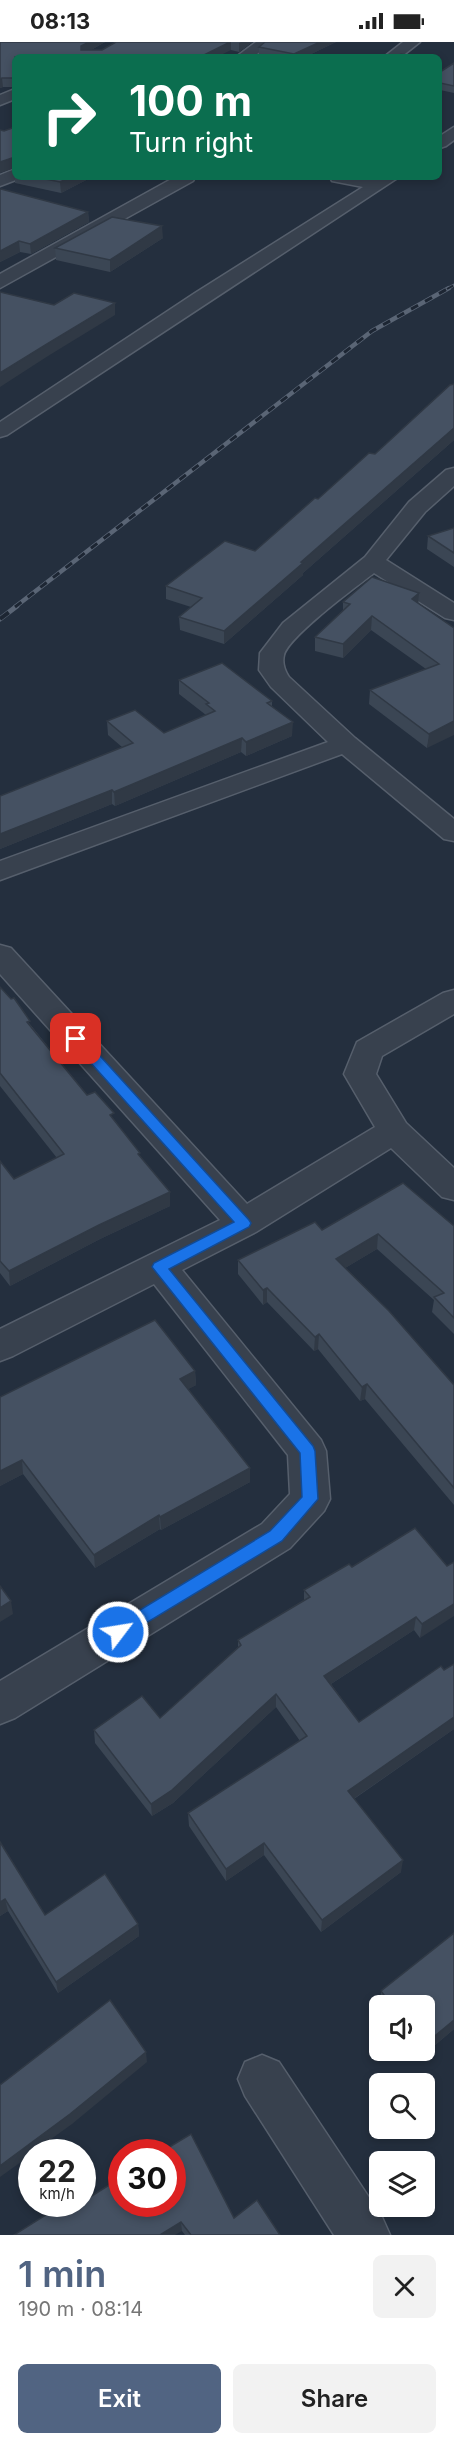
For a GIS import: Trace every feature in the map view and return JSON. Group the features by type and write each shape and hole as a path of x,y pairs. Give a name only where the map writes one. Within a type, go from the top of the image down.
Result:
{"street":[{"path":"248,54 266,42"},
{"path":"395,54 413,42"},
{"path":"442,141 454,132"},
{"path":"0,282 182,180"},
{"path":"0,431 242,273 371,180"},
{"path":"454,475 417,507 373,562 292,627 272,653 272,670 279,682 346,744 454,833"},
{"path":"373,562 454,613"},
{"path":"0,871 346,744"},
{"path":"0,955 244,1223"},
{"path":"454,1000 368,1050 360,1074 394,1131 454,1188"},
{"path":"0,1347 244,1223 394,1131"},
{"path":"0,1704 276,1536 310,1499 308,1451 160,1267"},
{"path":"262,2079 364,2235"}],"building":[{"path":"0,42 89,42 81,46 81,50 102,50 116,42 230,42 206,54 12,54 12,78 0,79"},
{"path":"265,42 320,42 294,54 259,47"},
{"path":"454,63 454,86 442,83 442,71"},
{"path":"12,128 12,158 0,162 0,130"},
{"path":"1,189 88,212 30,244 19,241 0,251"},
{"path":"112,217 162,226 110,260 55,248"},
{"path":"0,292 54,305 74,293 115,303 0,373"},
{"path":"454,384 454,428 224,631 179,617 202,598 166,586 225,541 255,551 369,453 375,454 450,385"},
{"path":"454,528 454,553 428,536"},
{"path":"372,577 419,593 412,599 454,628 454,721 429,734 370,690 439,664 372,616 343,644 315,637 350,604 343,602"},
{"path":"222,663 272,701 267,703 293,722 246,742 242,738 114,792 112,790 0,834 0,796 133,743 107,721 135,710 164,733 215,711 206,704 209,703 179,680"},
{"path":"0,987 11,999 14,998 30,1021 27,1022 87,1095 95,1092 114,1113 110,1115 140,1153 138,1154 170,1192 9,1271 0,1261 0,1161 14,1179 64,1154 0,1073"},
{"path":"403,1183 454,1226 454,1318 434,1297 444,1293 378,1234 336,1259 389,1311 454,1385 454,1488 367,1384 362,1387 319,1334 315,1337 267,1288 263,1290 238,1260 315,1222 322,1230"},
{"path":"155,1320 195,1371 180,1379 250,1468 160,1517 159,1515 94,1555 22,1460 0,1471 0,1397"},
{"path":"415,1528 447,1566 454,1562 454,1604 422,1624 416,1617 324,1676 359,1722 441,1666 444,1670 454,1664 454,1717 348,1791 403,1860 322,1920 264,1843 226,1869 188,1813 307,1736 276,1694 172,1790 151,1804 94,1730 142,1696 160,1718 241,1645 238,1640 310,1597 304,1590 349,1564 352,1567"},
{"path":"0,1586 11,1601 0,1608"},
{"path":"0,1842 45,1915 105,1874 138,1924 56,1982 5,1899 0,1902"},
{"path":"454,1933 454,2020 435,2036 435,1995 384,1995 381,1991"},
{"path":"110,2000 146,2052 36,2139 18,2139 18,2153 0,2166 0,2085"},
{"path":"191,2134 234,2218 257,2200 280,2235 191,2235 181,2222 160,2235 14,2235 42,2217 96,2217 96,2193 108,2186 108,2217 186,2217 186,2139 183,2139"}],"railway":[{"path":"447,289 454,285"},
{"path":"15,607 372,331 449,288"},
{"path":"0,619 17,606"}],"route":[{"path":"76,1039 244,1223 160,1267 308,1451 310,1499 276,1536 118,1632"}]}
